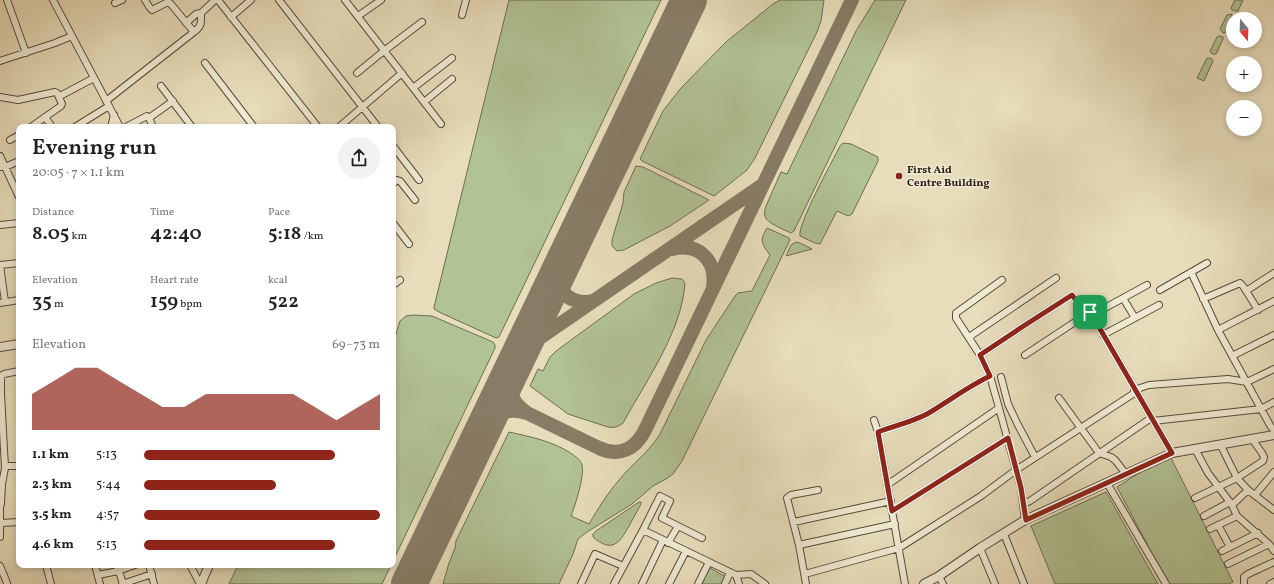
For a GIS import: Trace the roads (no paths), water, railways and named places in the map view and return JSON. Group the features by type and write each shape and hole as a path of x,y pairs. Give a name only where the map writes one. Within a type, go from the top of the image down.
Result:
{"street":[{"path":"7,0 26,53"},
{"path":"53,0 118,124"},
{"path":"115,3 122,0"},
{"path":"145,0 152,10 166,3 170,3 194,32"},
{"path":"186,23 216,0 316,124"},
{"path":"231,17 250,0"},
{"path":"279,0 376,124"},
{"path":"345,0 441,124"},
{"path":"358,16 381,0"},
{"path":"462,15 466,0"},
{"path":"79,124 108,104 200,28 200,13"},
{"path":"357,73 384,50 422,22"},
{"path":"0,61 55,44 72,36"},
{"path":"413,88 452,58"},
{"path":"205,63 252,124"},
{"path":"343,124 402,73"},
{"path":"60,96 94,78"},
{"path":"424,102 452,79"},
{"path":"161,86 190,124"},
{"path":"0,97 18,100 55,92 57,93 60,96 61,106 35,124"},
{"path":"132,124 146,117 149,118 173,101"},
{"path":"112,124 114,115"},
{"path":"45,117 50,124"},
{"path":"149,118 152,124"},
{"path":"10,140 16,137"},
{"path":"396,150 419,180"},
{"path":"0,156 3,167 16,190"},
{"path":"3,167 16,162"},
{"path":"396,181 400,181 415,200"},
{"path":"0,225 16,223"},
{"path":"396,228 409,244"},
{"path":"16,263 0,265 3,302 16,300"},
{"path":"1160,290 1207,263"},
{"path":"1191,272 1218,330 1274,430"},
{"path":"1246,291 1274,273"},
{"path":"969,337 1056,278"},
{"path":"396,283 400,280"},
{"path":"1002,280 956,314 956,318 980,355 990,376 1021,488 1026,520"},
{"path":"1203,299 1240,283 1258,310"},
{"path":"1026,355 1091,313 1147,285"},
{"path":"980,355 1072,295 1079,304 1083,302 1091,313 1172,453"},
{"path":"1123,298 1135,318"},
{"path":"1218,330 1274,301"},
{"path":"1103,335 1159,305"},
{"path":"1232,356 1274,335"},
{"path":"0,347 16,344"},
{"path":"805,574 899,548 981,496 1035,457 1135,391 1149,385 1228,379 1247,382 1274,369"},
{"path":"0,537 0,504 3,467 1,376 16,372"},
{"path":"878,432 926,414 974,384 990,376"},
{"path":"1001,377 1008,404 1035,457"},
{"path":"1059,398 1099,453 1107,455 1115,460 1126,474"},
{"path":"1023,504 1030,501 1099,453 1152,420 1261,409 1274,402"},
{"path":"887,485 999,408"},
{"path":"874,420 878,432 905,584"},
{"path":"924,584 941,580 980,548 1026,520 1172,453 1274,434"},
{"path":"892,511 1008,438"},
{"path":"1195,498 1237,478 1263,461 1264,457 1262,453 1252,439"},
{"path":"1220,444 1237,478 1248,490 1272,508 1274,501"},
{"path":"1195,449 1208,473 1238,516 1258,533 1274,551"},
{"path":"3,467 16,466"},
{"path":"1255,495 1274,472"},
{"path":"1107,483 1166,584"},
{"path":"806,584 794,522 787,500 788,496 818,490"},
{"path":"1204,516 1231,504 1248,490"},
{"path":"614,584 660,496 670,501 662,518 702,538"},
{"path":"794,522 891,501"},
{"path":"1210,529 1238,516"},
{"path":"1,523 16,522"},
{"path":"799,545 895,524"},
{"path":"1218,525 1230,547"},
{"path":"642,584 666,541 678,526"},
{"path":"643,530 733,574 751,574 765,584"},
{"path":"1222,551 1258,533"},
{"path":"1004,534 1024,584"},
{"path":"1228,564 1269,544"},
{"path":"980,548 995,584"},
{"path":"669,584 686,551"},
{"path":"581,584 595,554 623,566"},
{"path":"698,584 709,562"},
{"path":"1244,584 1244,577 1274,562"},
{"path":"0,566 6,584"},
{"path":"47,568 51,584"},
{"path":"96,568 100,584"},
{"path":"98,575 118,568 122,584 152,574"},
{"path":"150,568 154,584"},
{"path":"192,568 200,584"},
{"path":"200,584 208,568"},
{"path":"725,584 733,574"},
{"path":"733,574 739,584"},
{"path":"1270,584 1274,582"}],"place":[{"name":"First Aid Centre Building","path":"899,176"}]}
